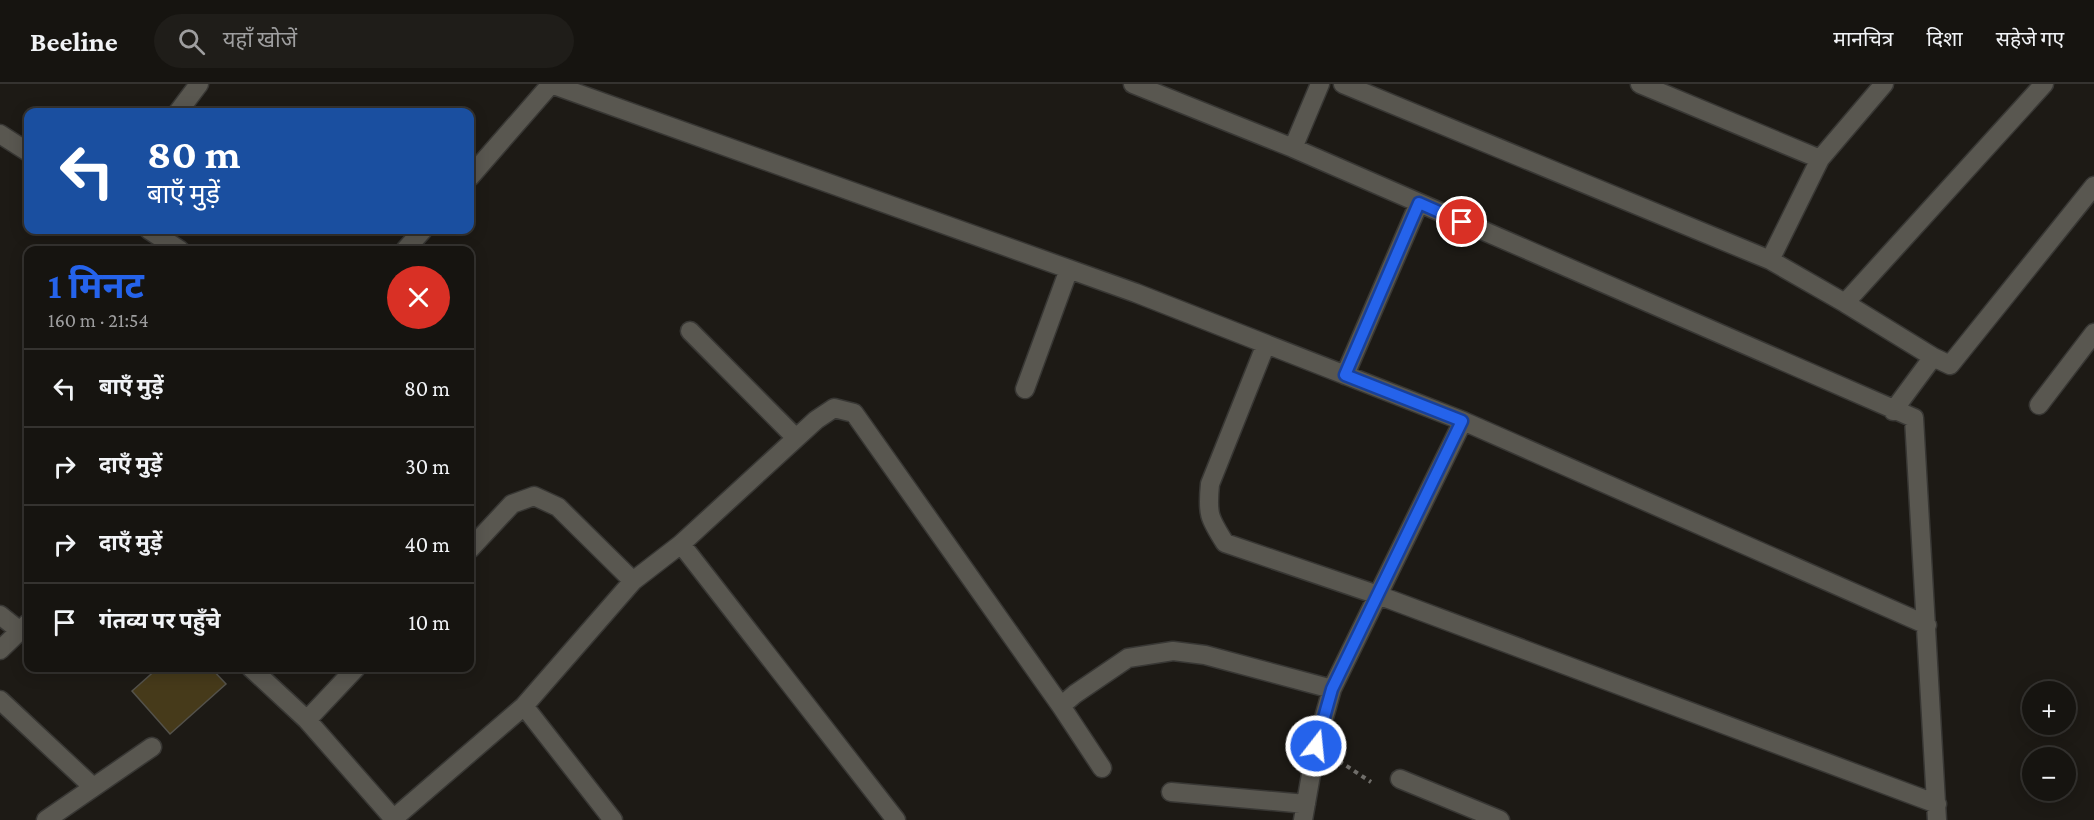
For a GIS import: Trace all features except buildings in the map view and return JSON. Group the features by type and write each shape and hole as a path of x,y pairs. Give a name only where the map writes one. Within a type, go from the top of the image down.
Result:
{"street":[{"path":"181,108 199,84"},
{"path":"474,172 551,84 1069,269 1462,421 1927,625"},
{"path":"1133,84 1293,148 1893,411 1914,418 1937,812 1378,595 1225,543 1211,520 1208,505 1210,484 1266,344"},
{"path":"1293,148 1320,84"},
{"path":"1343,84 1770,260 1950,365 2094,186"},
{"path":"1640,84 1820,159"},
{"path":"1770,260 1820,159 1884,84"},
{"path":"1845,303 2044,84"},
{"path":"0,134 24,149"},
{"path":"1345,375 1419,203"},
{"path":"155,234 174,246"},
{"path":"409,246 419,234"},
{"path":"1025,388 1069,269"},
{"path":"690,331 796,438"},
{"path":"2039,405 2094,333"},
{"path":"1893,411 1933,357"},
{"path":"255,672 307,720 392,819 524,706 633,581 681,544 816,420 834,408 854,413 1061,706 1102,768"},
{"path":"1171,792 1304,812 1316,746 1332,689 1462,421"},
{"path":"474,545 512,504 534,496 558,507 633,581"},
{"path":"681,544 896,820"},
{"path":"0,615 24,627 0,650"},
{"path":"1061,706 1128,658 1173,651 1205,655 1332,689"},
{"path":"307,720 352,672"},
{"path":"0,700 93,787"},
{"path":"524,706 613,820"},
{"path":"46,820 152,747"},
{"path":"1400,779 1500,820"}],"path":[{"path":"1316,746 1371,782"}],"route":[{"path":"1316,746 1332,689 1462,421 1345,375 1419,203 1462,222"}]}
